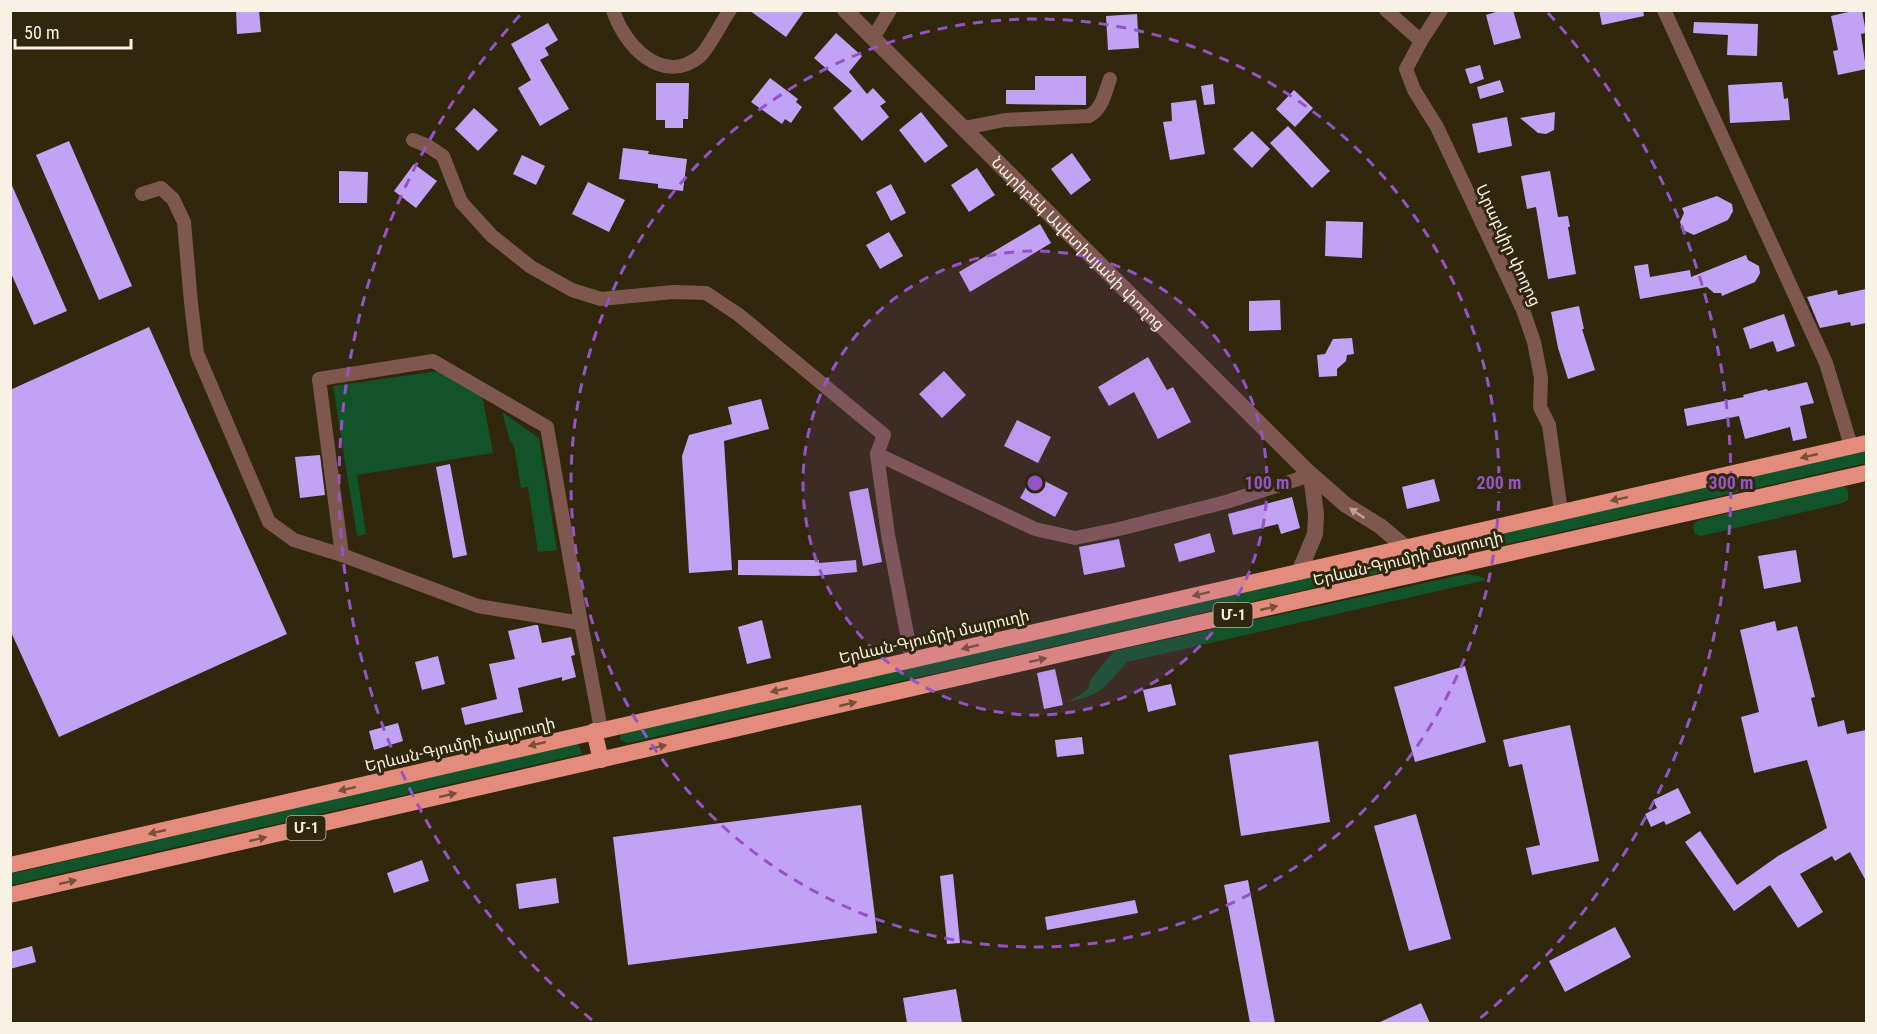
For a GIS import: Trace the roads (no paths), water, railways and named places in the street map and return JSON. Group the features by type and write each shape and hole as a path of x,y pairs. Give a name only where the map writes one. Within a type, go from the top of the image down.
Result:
{"highway":[{"name":"Երևան-Գյումրի մայրուղի","path":"10,865 1405,546 1859,445"},
{"name":"Երևան-Գյումրի մայրուղի","path":"10,895 1092,647 1866,473"},
{"path":"598,730 600,760"}],"street":[{"path":"613,10 627,37 641,53 651,62 664,68 678,67 700,56 729,10"},
{"name":"Նարիբեկ Ավետիսյանի փողոց","path":"845,10 1311,475 1346,505 1380,526 1405,546"},
{"path":"873,38 890,10"},
{"path":"1386,10 1421,41"},
{"name":"Արաբկիր փողոց","path":"1441,10 1406,69 1414,90 1437,127 1523,310 1534,342 1541,378 1540,407 1549,425 1561,512"},
{"path":"1664,10 1826,363 1859,445"},
{"path":"964,128 1005,120 1089,116 1100,106 1110,79"},
{"path":"413,140 443,156 461,202 492,236 531,267 572,290 601,299 673,292 706,293 740,315 884,435 877,454 888,535 912,660"},
{"path":"142,194 161,188 173,198 184,222 197,353 268,522 294,540 342,555 478,606 581,623"},
{"path":"342,555 318,379 433,361 547,428 598,730"},
{"path":"877,454 1035,529 1075,538 1215,504 1311,475 1316,514 1315,534 1299,572"}]}
